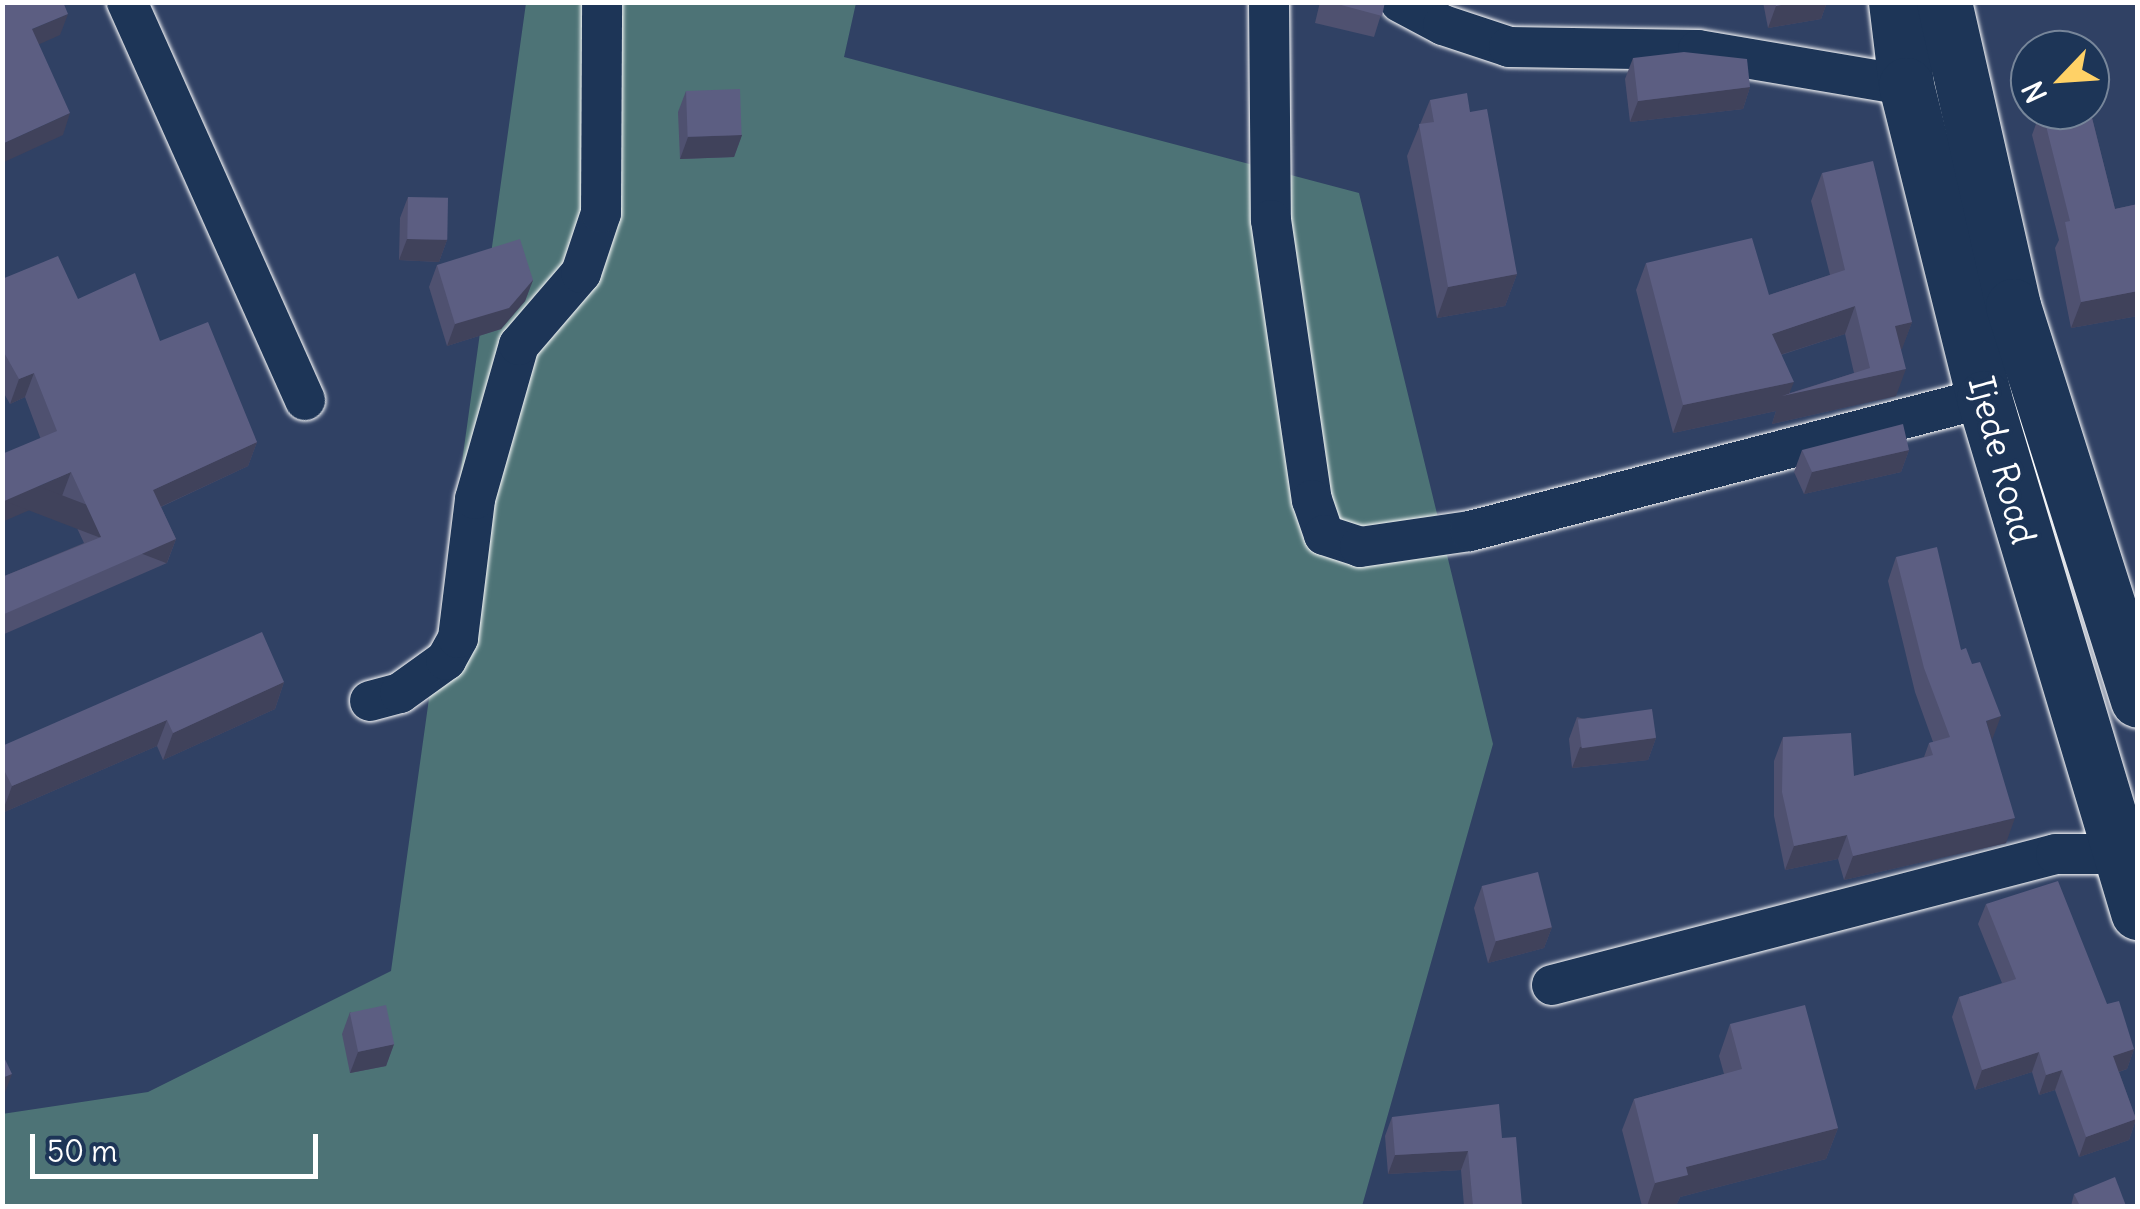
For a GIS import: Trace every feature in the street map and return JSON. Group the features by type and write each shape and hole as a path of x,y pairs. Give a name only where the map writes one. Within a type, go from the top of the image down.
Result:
{"main road":[{"name":"Ijede Road","path":"1896,2 1906,85 1984,398 2138,912"},
{"name":"Ijede Road","path":"1944,2 2012,306 2123,599 2138,700"},
{"path":"2052,633 2123,599"}],"street":[{"path":"127,2 305,400"},
{"path":"370,701 416,682 446,660 458,638 475,498 519,345 581,273 586,258 600,213 602,2"},
{"path":"1268,2 1271,220 1312,500 1324,534 1360,548 1470,530 1984,398"},
{"path":"1400,2 1443,26 1509,46 1698,50 1906,85"},
{"path":"1552,986 2056,854 2120,854"}],"green space":[{"path":"526,3 856,3 844,57 1359,193 1493,744 1362,1206 3,1206 2,1114 148,1092 391,971"}],"building":[{"path":"2,2 63,2 68,14 32,29 70,113 2,144"},
{"path":"1330,2 1385,2 1382,16"},
{"path":"1684,52 1747,59 1750,87 1638,101 1633,58"},
{"path":"740,89 742,135 688,137 686,91"},
{"path":"1467,93 1470,112 1487,109 1517,274 1448,287 1419,124 1434,122 1430,100"},
{"path":"2047,130 2095,130 2115,209 2138,204 2138,291 2081,302 2065,222 2070,221"},
{"path":"1873,161 1912,322 1895,326 1906,369 1782,396 1870,368 1855,306 1772,334 1794,382 1683,405 1646,263 1752,238 1769,295 1845,270 1822,173"},
{"path":"408,197 448,198 447,240 407,239"},
{"path":"520,239 533,280 509,308 455,324 437,265"},
{"path":"58,256 78,299 135,273 160,341 208,322 257,442 153,490 176,539 2,615 2,577 101,537 71,472 2,502 2,454 57,431 34,373 19,379 2,349 2,279"},
{"path":"1903,424 1909,450 1812,472 1802,450"},
{"path":"1937,547 1961,650 1966,648 1972,664 1980,662 2001,716 1986,721 2015,818 1853,856 1847,835 1794,846 1782,792 1783,737 1851,733 1854,776 1933,755 1929,743 1950,737 1924,668 1896,557"},
{"path":"262,632 284,682 173,733 167,720 12,786 2,766 2,746"},
{"path":"1652,709 1656,738 1582,748 1578,719"},
{"path":"1538,872 1552,927 1496,941 1482,886"},
{"path":"2058,881 2107,1004 2119,1001 2134,1049 2113,1056 2136,1119 2086,1137 2062,1070 2046,1075 2039,1052 1982,1070 1959,997 2016,979 1986,904"},
{"path":"386,1005 394,1044 358,1052 350,1013"},
{"path":"1805,1005 1838,1128 1686,1167 1688,1175 1655,1183 1634,1099 1742,1069 1730,1024"},
{"path":"2,1053 12,1074 2,1078"},
{"path":"1499,1104 1502,1138 1516,1137 1522,1206 1473,1206 1468,1151 1395,1155 1392,1117"},
{"path":"2115,1177 2126,1206 2080,1206 2074,1194"}]}
